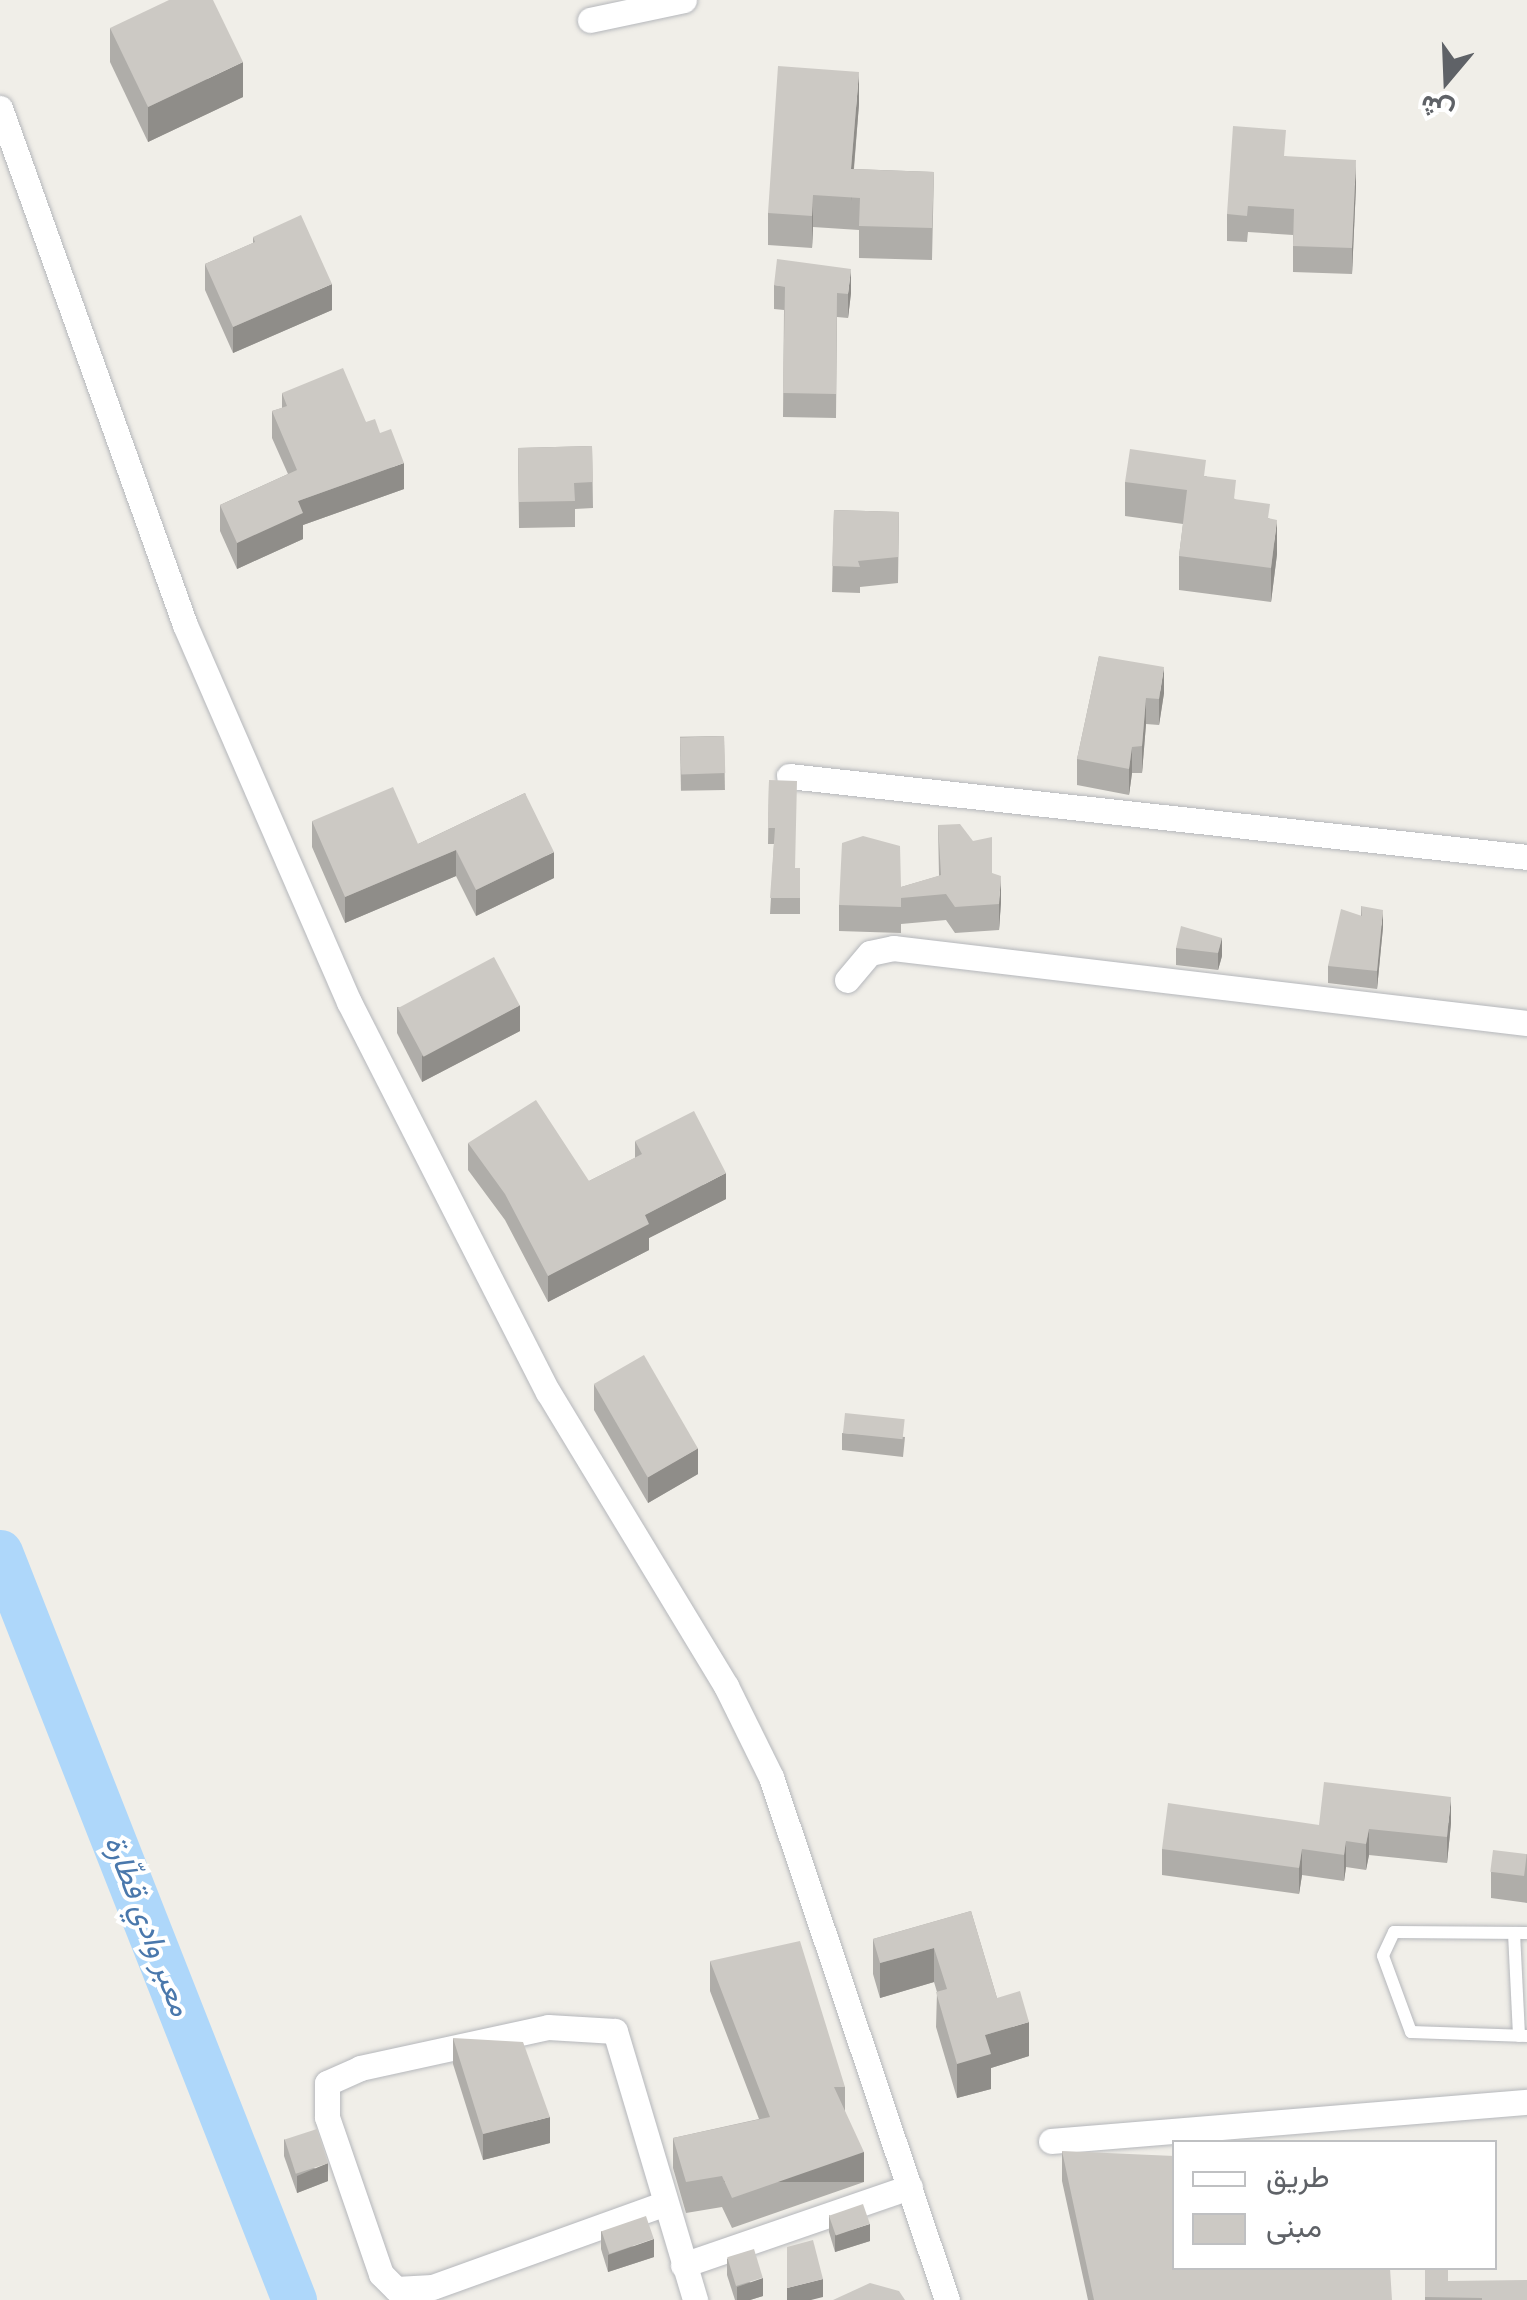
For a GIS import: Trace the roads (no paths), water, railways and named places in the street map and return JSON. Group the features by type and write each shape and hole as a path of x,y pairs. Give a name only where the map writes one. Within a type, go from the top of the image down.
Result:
{"street":[{"path":"590,20 684,0"},
{"path":"0,108 184,625 349,1002 548,1392 726,1686 771,1777 948,2300"},
{"path":"789,776 1527,857"},
{"path":"847,980 870,953 893,948 1527,1023"},
{"path":"663,2204 432,2287 396,2289 382,2274 327,2118 327,2083 360,2068 548,2027 616,2030 630,2064 663,2204 695,2300"},
{"path":"1052,2141 1527,2102"},
{"path":"684,2264 910,2188"}],"lane":[{"path":"1394,1932 1521,1933 1523,2036 1410,2032 1383,1956 1394,1932"}],"waterway":[{"name":"معبر وادي قطّارة","path":"0,1552 294,2300"}]}
